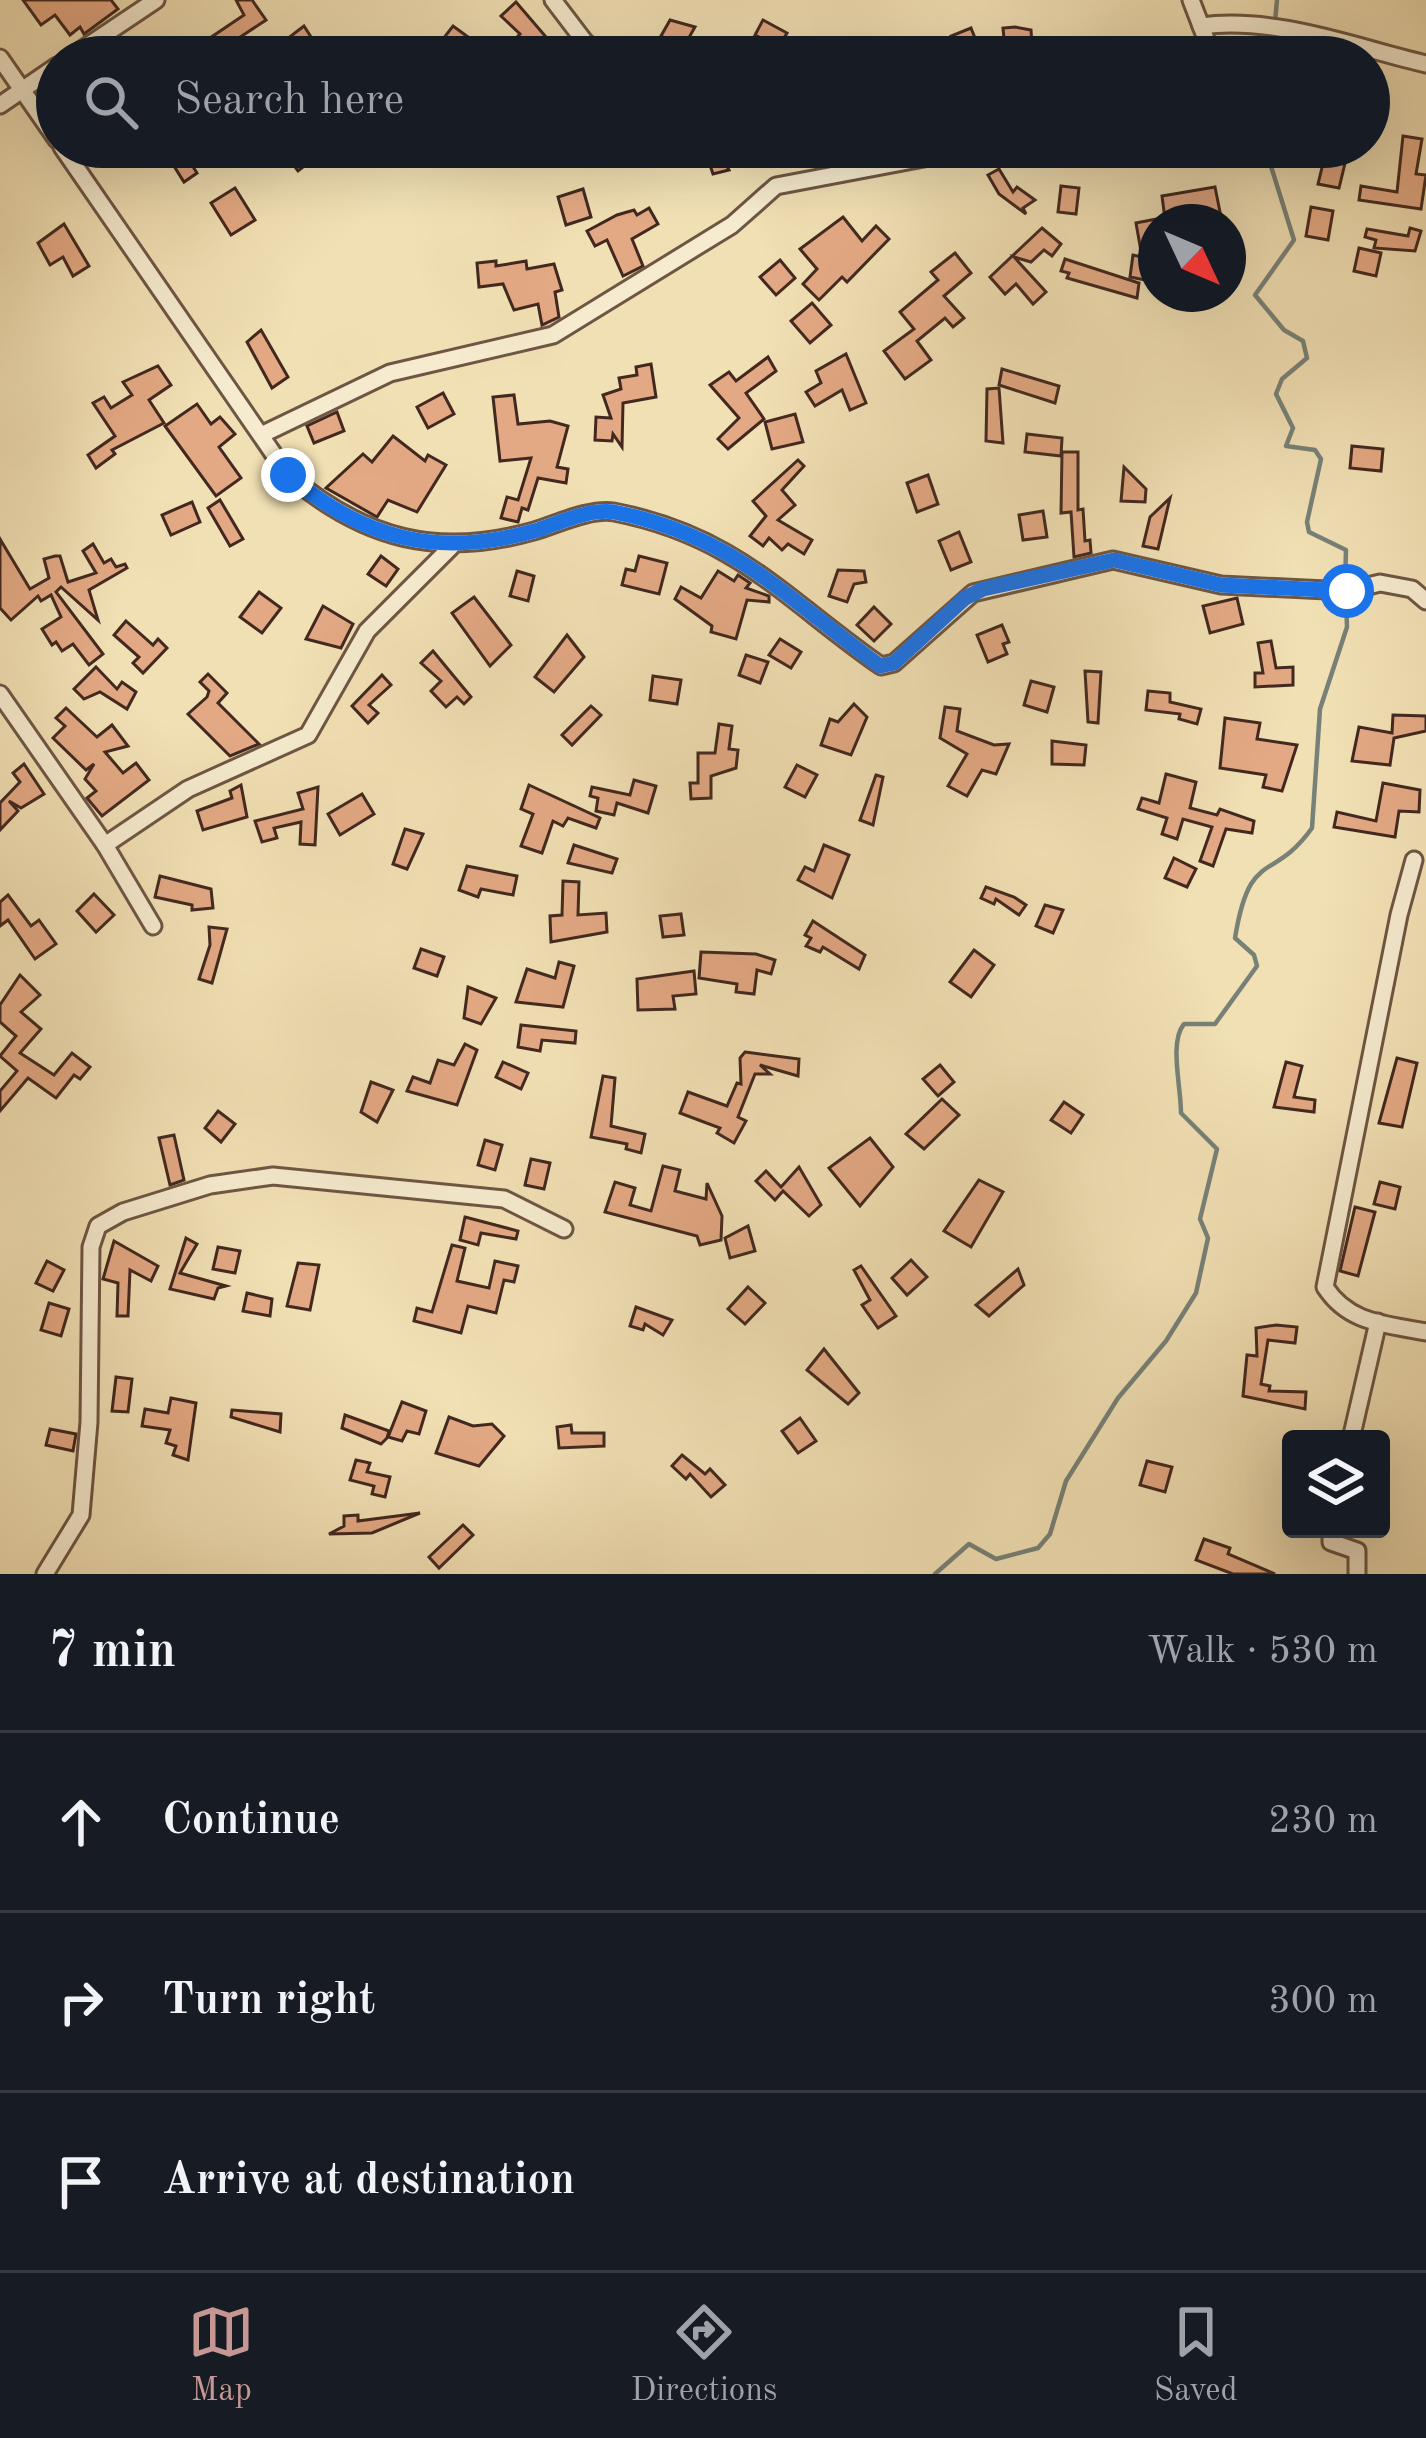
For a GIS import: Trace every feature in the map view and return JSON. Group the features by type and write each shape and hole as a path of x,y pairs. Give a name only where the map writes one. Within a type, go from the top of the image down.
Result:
{"street":[{"path":"102,36 156,0"},
{"path":"553,0 580,36"},
{"path":"1192,0 1205,36"},
{"path":"1201,26 1265,26 1308,36"},
{"path":"1390,55 1426,64"},
{"path":"0,58 36,109"},
{"path":"0,105 36,80"},
{"path":"76,168 288,475 309,493 391,535 451,547 494,542 612,512 735,554 880,666 894,663 965,598 983,589 1114,560 1221,585 1347,591 1380,583 1412,589 1426,601"},
{"path":"261,436 390,373 553,335 732,225 776,186 871,168"},
{"path":"105,845 188,788 308,735 367,631 451,547"},
{"path":"0,694 105,845 152,926"},
{"path":"1414,860 1325,1287 1338,1307 1356,1318 1426,1332"},
{"path":"45,1574 81,1515 89,1422 91,1246 98,1226 123,1212 194,1189 273,1176 504,1199 564,1228"},
{"path":"1353,1430 1378,1322"},
{"path":"1331,1538 1357,1551 1357,1574"}],"building":[{"path":"23,0 111,0 118,9 84,34 80,27 70,35 55,15 41,25"},
{"path":"236,0 252,0 266,20 242,36 213,36 244,15"},
{"path":"516,2 545,36 518,36 501,16"},
{"path":"670,20 695,27 690,36 661,36"},
{"path":"763,20 787,33 785,36 755,35"},
{"path":"304,26 310,36 291,36"},
{"path":"453,26 467,36 445,36"},
{"path":"971,28 974,36 951,36"},
{"path":"1003,28 1031,30 1031,36 1004,36"},
{"path":"1403,136 1422,139 1416,174 1426,175 1421,209 1359,200 1361,186 1397,192"},
{"path":"175,168 194,168 197,173 184,182"},
{"path":"1322,168 1344,168 1339,188 1318,184"},
{"path":"999,169 1013,192 1017,187 1035,200 1023,208 1026,214 999,194 988,175"},
{"path":"1061,186 1079,188 1076,214 1058,212"},
{"path":"1215,187 1218,204 1163,204 1162,196"},
{"path":"235,188 255,220 231,235 211,203"},
{"path":"583,189 591,217 566,225 558,197"},
{"path":"1311,207 1333,211 1328,240 1306,236"},
{"path":"649,208 658,224 632,239 643,266 623,276 607,240 595,246 587,231 617,215 634,210 637,215"},
{"path":"843,217 862,241 876,226 889,239 847,282 842,277 819,300 803,284 817,269 800,249"},
{"path":"64,224 89,266 73,276 63,257 50,265 38,243"},
{"path":"1042,228 1061,244 1052,256 1044,250 1031,262 1014,257 1046,292 1033,304 1016,284 1005,294 990,277"},
{"path":"1410,228 1421,231 1415,251 1374,248 1376,240 1365,237 1367,229 1408,236"},
{"path":"1359,248 1381,253 1376,276 1354,271"},
{"path":"955,253 971,273 944,296 964,318 953,327 945,318 917,341 931,360 905,379 884,351 914,329 900,312 938,280 931,272"},
{"path":"1133,255 1138,256 1138,279 1130,277"},
{"path":"1065,259 1138,283 1137,298 1067,278 1069,273 1061,271"},
{"path":"780,260 795,278 776,295 760,277"},
{"path":"496,261 496,266 526,261 527,269 554,264 562,290 555,292 559,317 542,325 538,304 514,310 503,284 479,287 477,263"},
{"path":"812,303 831,325 810,343 791,321"},
{"path":"261,330 288,377 272,388 247,342"},
{"path":"846,354 866,403 850,410 842,390 815,406 806,392 821,383 816,371"},
{"path":"768,357 776,371 746,393 764,419 728,449 718,439 739,418 710,385 729,372 736,381"},
{"path":"651,364 656,397 623,403 622,447 613,434 612,441 595,440 596,417 611,418 603,395 621,389 619,378 637,375 636,367"},
{"path":"158,366 171,385 149,400 164,423 112,450 115,454 96,468 88,455 115,436 93,403 104,397 111,408 132,395 123,382"},
{"path":"1002,369 1059,386 1055,403 999,385"},
{"path":"999,388 1003,443 986,441 987,389"},
{"path":"443,393 454,414 428,428 417,407"},
{"path":"514,395 518,424 550,421 568,426 557,467 568,469 566,483 538,478 528,510 522,508 518,522 501,518 507,497 518,500 531,458 500,461 493,397"},
{"path":"197,404 211,424 220,417 235,434 219,447 241,478 216,496 165,426"},
{"path":"337,412 344,431 314,443 307,426"},
{"path":"795,414 803,442 772,449 765,422"},
{"path":"1027,434 1062,438 1061,456 1025,452"},
{"path":"393,436 425,461 428,455 446,465 417,512 388,500 377,517 326,488 363,454 372,462"},
{"path":"1352,446 1383,449 1381,471 1350,468"},
{"path":"1062,452 1078,452 1078,510 1083,509 1085,541 1090,540 1091,553 1074,557 1071,512 1061,513"},
{"path":"798,460 804,466 782,490 795,505 778,520 812,540 804,554 788,544 782,550 769,538 763,546 750,536 766,516 753,501"},
{"path":"1124,467 1146,489 1145,502 1121,501"},
{"path":"928,475 938,504 917,512 907,483"},
{"path":"1170,498 1158,549 1143,546 1150,517"},
{"path":"220,500 243,539 230,546 208,508"},
{"path":"192,502 200,522 171,535 162,515"},
{"path":"1043,511 1047,537 1023,540 1019,515"},
{"path":"959,532 971,562 951,570 939,541"},
{"path":"0,539 30,589 49,578 44,559 55,556 60,556 68,582 96,573 83,551 93,544 104,563 111,559 116,567 125,564 127,568 89,590 98,620 61,587 56,592 103,654 89,665 73,644 62,651 56,642 52,645 42,629 61,617 51,595 41,601 38,596 11,620 0,608"},
{"path":"381,556 398,569 386,586 368,574"},
{"path":"639,556 667,563 659,594 622,585 626,569 635,571"},
{"path":"838,570 864,571 866,582 854,584 847,602 829,596"},
{"path":"517,571 534,576 528,601 510,596"},
{"path":"718,571 734,581 738,575 750,583 746,588 769,596 769,602 747,600 736,639 711,632 712,626 675,599 681,587 701,598"},
{"path":"259,592 281,608 262,633 240,617"},
{"path":"474,597 511,645 490,666 452,613"},
{"path":"1237,598 1243,624 1210,633 1203,606"},
{"path":"323,606 353,624 341,648 306,639"},
{"path":"874,607 891,624 874,641 857,625"},
{"path":"126,621 153,645 158,639 167,648 143,673 133,663 139,657 114,635"},
{"path":"1002,625 1009,642 1003,644 1007,654 988,662 977,635"},
{"path":"567,635 584,657 554,692 535,677"},
{"path":"780,639 801,652 791,668 769,655"},
{"path":"1271,641 1276,668 1293,667 1293,685 1255,687 1255,673 1263,673 1258,643"},
{"path":"433,651 471,697 464,704 457,697 446,707 431,691 441,681 421,663"},
{"path":"746,655 768,662 760,683 739,675"},
{"path":"96,667 117,689 122,682 136,692 127,709 100,692 84,699 74,689"},
{"path":"1085,671 1101,672 1098,723 1088,722"},
{"path":"208,674 227,693 218,703 259,744 230,756 188,714 207,697 209,691 200,682"},
{"path":"382,675 391,685 369,705 378,713 368,723 352,706"},
{"path":"653,676 681,680 677,704 650,700"},
{"path":"1031,681 1054,687 1047,712 1024,705"},
{"path":"1148,691 1170,693 1170,702 1201,709 1197,724 1179,719 1180,714 1146,710"},
{"path":"854,704 867,717 851,755 821,745 830,719 838,722"},
{"path":"591,706 601,715 572,745 562,735"},
{"path":"945,707 960,709 957,731 994,745 1009,744 996,774 982,770 967,796 948,786 967,754 940,738"},
{"path":"66,708 97,737 112,725 128,746 105,752 123,773 136,763 149,780 102,816 87,798 96,791 85,779 94,764 86,770 53,738 65,726 56,718"},
{"path":"1393,715 1426,716 1426,731 1394,738 1390,765 1352,761 1359,727 1392,733"},
{"path":"1225,718 1260,723 1257,739 1297,745 1282,791 1263,787 1266,775 1220,768"},
{"path":"719,724 732,726 729,749 738,750 736,768 711,776 711,798 691,799 690,783 698,783 698,753 715,753"},
{"path":"1052,741 1086,745 1084,765 1052,764"},
{"path":"24,764 44,794 21,808 9,801 18,811 0,830 0,803 20,782 13,773"},
{"path":"797,765 817,775 805,797 785,787"},
{"path":"1166,774 1196,782 1190,808 1217,815 1220,809 1254,821 1252,833 1226,829 1213,866 1200,861 1212,827 1183,819 1177,839 1162,834 1167,818 1138,809 1142,798 1159,803"},
{"path":"876,775 883,777 873,825 860,820"},
{"path":"634,780 656,786 648,813 617,803 614,815 596,811 598,798 590,796 592,787 630,795"},
{"path":"1383,783 1420,790 1419,812 1399,811 1395,837 1334,827 1337,812 1376,821"},
{"path":"241,785 247,817 203,830 197,811 232,798 230,791"},
{"path":"529,785 600,818 596,828 568,818 563,826 553,821 542,853 521,846 533,814 521,809"},
{"path":"318,787 315,845 300,844 301,822 274,828 277,838 262,842 255,821 303,809 298,793"},
{"path":"362,794 374,814 340,835 328,814"},
{"path":"405,829 423,834 407,869 393,864"},
{"path":"574,845 617,859 612,873 568,863"},
{"path":"824,845 849,855 832,898 798,880 805,867 814,871"},
{"path":"1174,858 1196,869 1187,887 1165,878"},
{"path":"467,866 517,876 513,895 481,889 478,897 459,890"},
{"path":"160,876 211,889 213,908 192,910 192,905 155,897"},
{"path":"563,881 579,882 578,915 606,913 607,932 551,942 550,916 562,915"},
{"path":"986,887 1026,905 1019,915 996,899 994,904 981,898"},
{"path":"94,894 114,915 96,932 77,911"},
{"path":"8,895 31,926 39,920 56,944 35,959 8,920 0,926 0,902"},
{"path":"1045,905 1063,910 1053,933 1036,926"},
{"path":"681,914 684,935 663,937 660,916"},
{"path":"813,921 865,955 859,969 823,947 820,952 806,946 811,938 805,935"},
{"path":"209,927 227,929 212,983 199,979 210,945"},
{"path":"421,949 444,957 437,976 414,968"},
{"path":"974,950 994,965 971,997 950,982"},
{"path":"701,952 756,954 775,960 771,974 757,970 754,994 736,992 737,984 699,978"},
{"path":"559,962 574,966 563,1007 516,1002 527,969 555,978"},
{"path":"694,971 696,994 673,996 675,1009 638,1010 637,979"},
{"path":"20,975 40,995 21,1012 41,1029 20,1053 54,1075 72,1053 90,1067 80,1079 74,1075 56,1098 28,1078 0,1111 0,1091 17,1071 0,1056 16,1036 0,1022 0,1005"},
{"path":"468,987 496,998 481,1024 464,1018"},
{"path":"521,1025 576,1031 575,1043 542,1040 540,1051 518,1047"},
{"path":"465,1044 477,1050 457,1105 407,1091 413,1077 430,1083 438,1060 454,1065"},
{"path":"745,1052 799,1059 798,1076 760,1065 770,1074 755,1074 738,1117 746,1121 734,1143 717,1133 720,1128 680,1113 688,1092 727,1106 737,1083 741,1084 740,1058"},
{"path":"1397,1058 1417,1063 1402,1127 1379,1123"},
{"path":"503,1062 528,1073 521,1089 496,1077"},
{"path":"1286,1062 1302,1066 1294,1097 1315,1100 1314,1112 1274,1107"},
{"path":"940,1065 954,1082 938,1096 923,1079"},
{"path":"603,1076 615,1078 611,1126 645,1134 641,1153 626,1149 627,1144 591,1137"},
{"path":"371,1082 393,1090 377,1122 361,1112"},
{"path":"942,1099 959,1115 924,1149 906,1134"},
{"path":"1064,1102 1083,1115 1071,1133 1051,1120"},
{"path":"218,1111 235,1124 221,1142 205,1128"},
{"path":"174,1135 184,1180 170,1185 159,1138"},
{"path":"870,1138 893,1167 860,1206 829,1168"},
{"path":"485,1140 502,1145 495,1170 478,1165"},
{"path":"531,1159 550,1163 544,1189 525,1185"},
{"path":"663,1166 680,1170 675,1191 706,1199 707,1183 722,1216 721,1240 700,1245 697,1236 605,1212 615,1182 635,1188 630,1205 651,1211"},
{"path":"799,1167 821,1205 809,1216 783,1191 775,1200 756,1181 766,1171 781,1187"},
{"path":"979,1180 1003,1192 971,1247 944,1231"},
{"path":"1380,1182 1400,1187 1395,1209 1374,1204"},
{"path":"1355,1207 1375,1212 1358,1276 1340,1271"},
{"path":"465,1217 518,1231 516,1239 481,1233 478,1245 460,1240"},
{"path":"748,1226 755,1251 730,1258 725,1238"},
{"path":"186,1238 197,1244 180,1273 226,1286 218,1288 214,1299 170,1289"},
{"path":"114,1241 158,1266 151,1281 130,1270 128,1316 117,1316 118,1283 103,1279"},
{"path":"452,1245 465,1248 457,1281 489,1288 495,1261 518,1266 514,1282 504,1280 496,1313 468,1306 461,1333 414,1321 417,1308 432,1312"},
{"path":"218,1247 240,1251 235,1273 213,1269"},
{"path":"911,1260 927,1277 907,1295 892,1278"},
{"path":"47,1261 64,1270 53,1291 36,1283"},
{"path":"298,1263 319,1265 310,1310 287,1306"},
{"path":"861,1266 896,1316 878,1328 862,1305 870,1300 854,1270"},
{"path":"1018,1269 1024,1285 989,1316 976,1305"},
{"path":"748,1287 765,1303 745,1324 728,1309"},
{"path":"247,1293 272,1299 270,1316 243,1311"},
{"path":"49,1303 69,1309 61,1336 41,1330"},
{"path":"636,1307 672,1320 663,1335 645,1324 643,1330 630,1326"},
{"path":"1297,1327 1295,1343 1268,1340 1261,1384 1270,1386 1269,1391 1306,1392 1305,1409 1243,1396 1247,1355 1257,1356 1256,1328"},
{"path":"824,1349 859,1393 848,1404 807,1370"},
{"path":"116,1377 132,1379 128,1412 112,1411"},
{"path":"171,1398 196,1403 188,1460 173,1455 176,1446 166,1443 170,1430 142,1426 145,1409 168,1413"},
{"path":"402,1402 426,1411 419,1434 407,1431 402,1441 388,1437"},
{"path":"232,1410 281,1414 280,1432 231,1417"},
{"path":"345,1415 389,1431 387,1438 381,1444 342,1428"},
{"path":"449,1417 473,1426 492,1424 504,1436 479,1466 436,1453"},
{"path":"800,1418 816,1441 798,1453 782,1431"},
{"path":"571,1425 572,1433 604,1433 604,1446 559,1448 557,1427"},
{"path":"50,1429 76,1434 73,1451 46,1445"},
{"path":"682,1455 705,1474 710,1469 725,1485 711,1497 690,1474 686,1479 672,1466"},
{"path":"356,1460 370,1463 367,1472 390,1477 385,1497 372,1494 374,1486 350,1480"},
{"path":"1147,1461 1172,1467 1165,1492 1140,1485"},
{"path":"420,1513 372,1533 329,1534 344,1526 344,1516 358,1515 358,1521"},
{"path":"463,1525 473,1535 439,1568 429,1557"},
{"path":"1204,1539 1275,1574 1233,1574 1196,1560"}],"waterway":[{"path":"1275,22 1277,0"},
{"path":"1272,168 1294,240 1255,295 1284,330 1303,341 1307,358 1282,379 1276,394 1293,428 1286,446 1315,450 1321,459 1307,522 1309,532 1346,550 1345,585"},
{"path":"935,1574 969,1544 996,1559 1038,1548 1050,1534 1066,1481 1118,1398 1166,1341 1196,1293 1208,1238 1200,1219 1217,1149 1181,1113 1177,1042 1184,1024 1215,1024 1257,966 1254,955 1235,938 1248,890 1255,878 1312,828 1320,709 1347,627 1346,600"}],"route":[{"path":"288,475 309,493 383,531 451,547 494,542 612,512 735,554 880,666 894,663 965,598 983,589 1114,560 1221,585 1347,591"}]}
